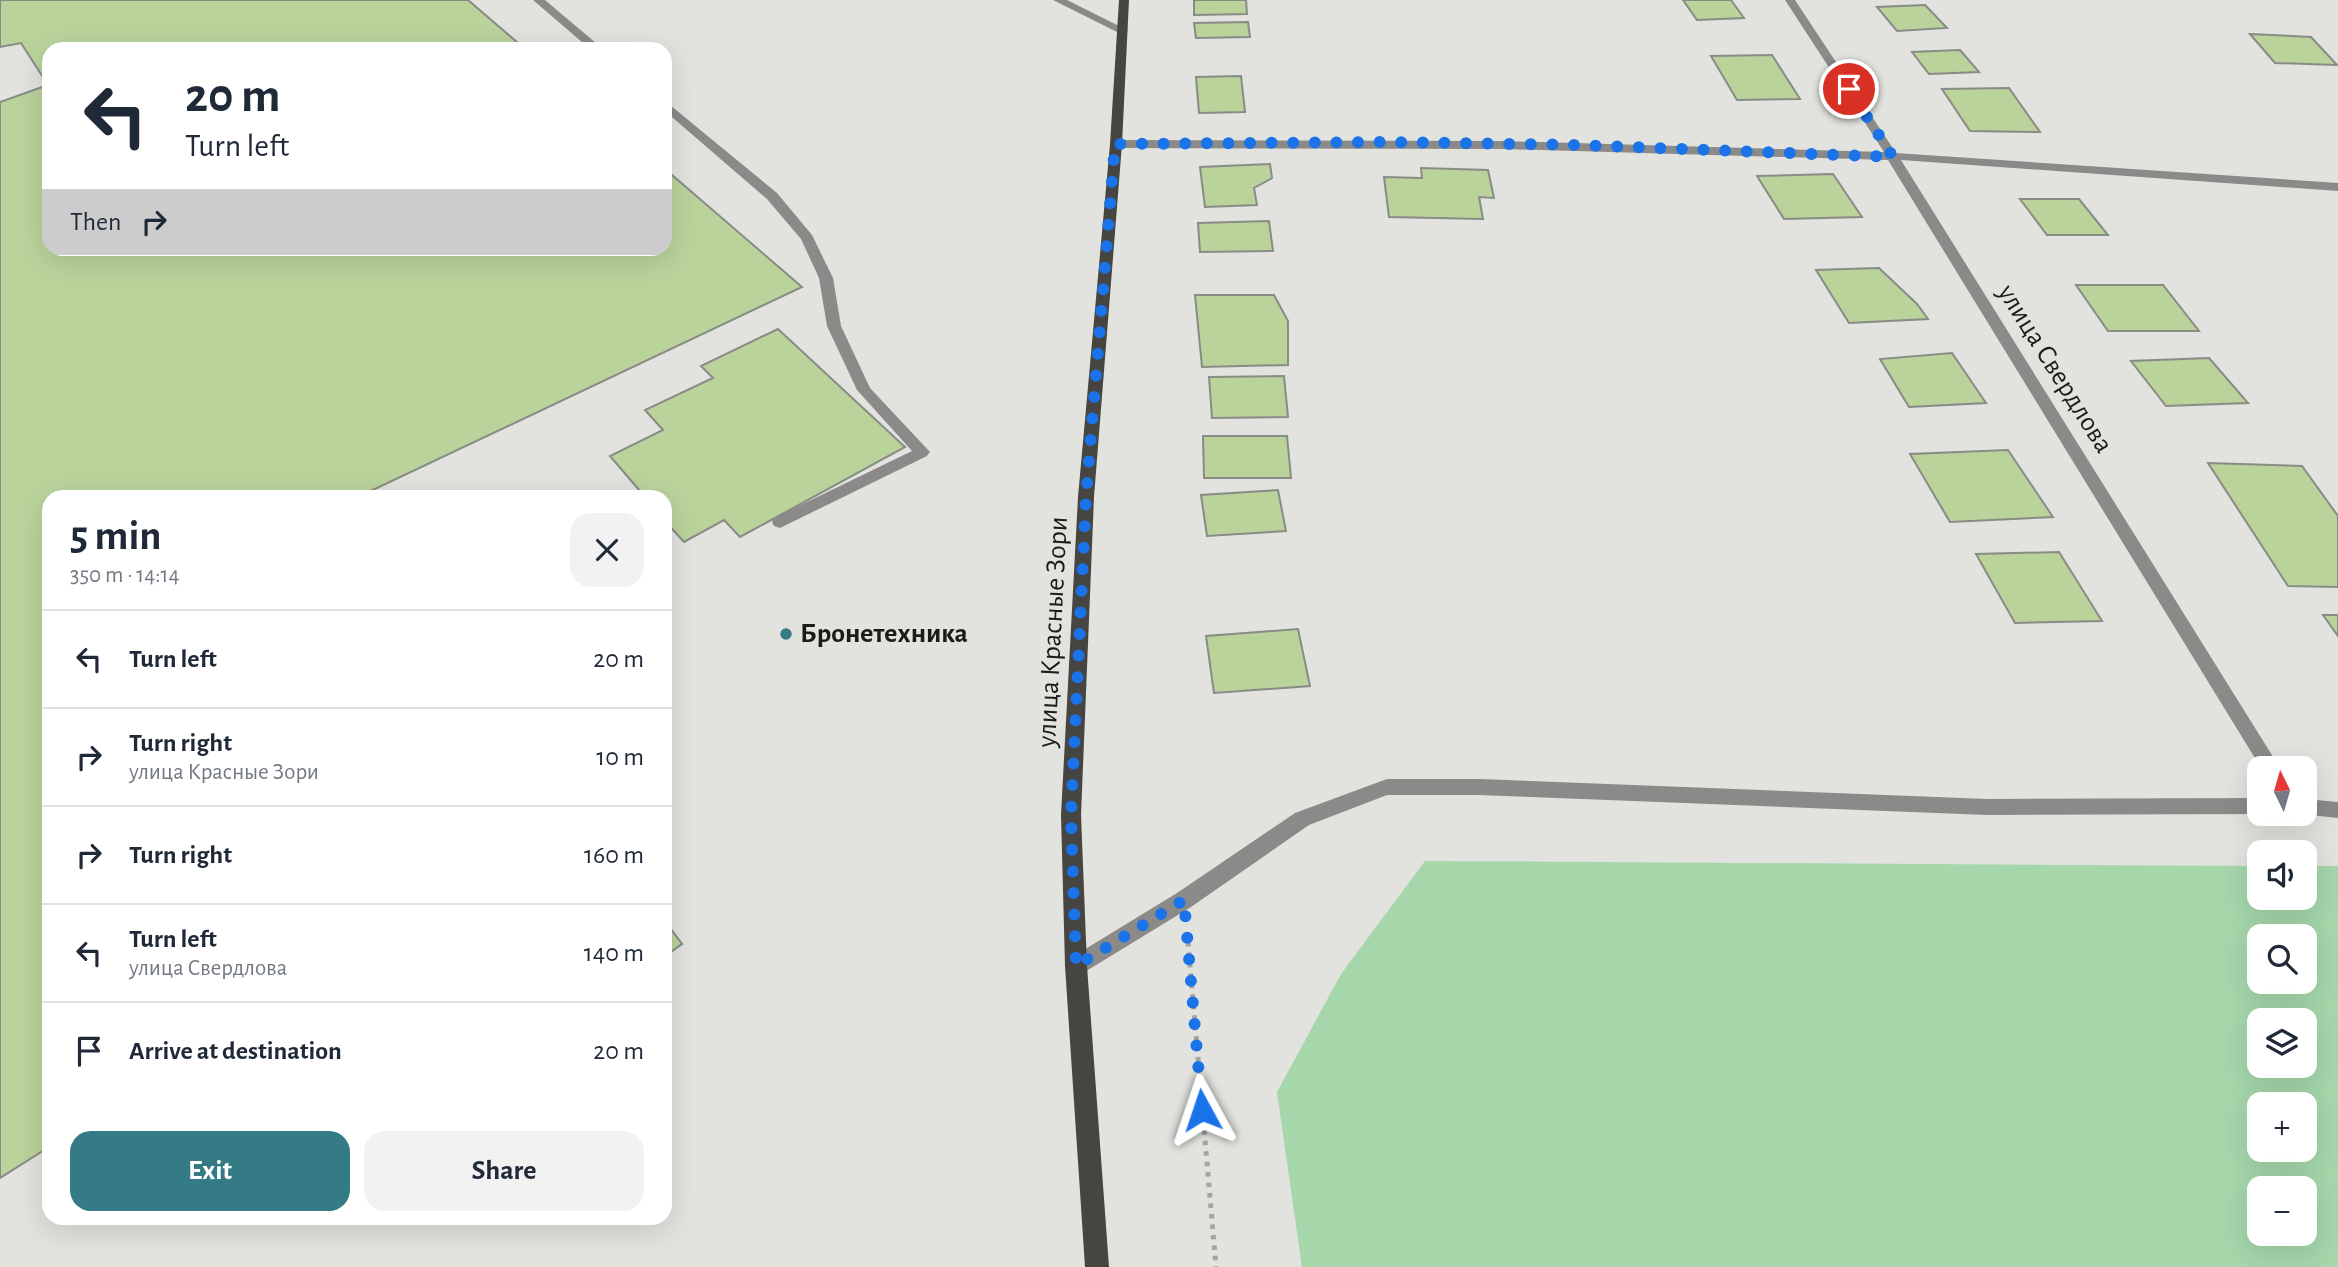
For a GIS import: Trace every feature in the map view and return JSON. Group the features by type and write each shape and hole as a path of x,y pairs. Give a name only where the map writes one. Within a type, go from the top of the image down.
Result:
{"main road":[{"name":"улица Красные Зори","path":"1097,1267 1076,966 1071,815 1086,497 1124,0"}],"street":[{"path":"538,0 589,42"},
{"path":"1058,0 1063,5 1123,31"},
{"name":"улица Свердлова","path":"1790,0 1893,157 2264,756"},
{"path":"672,111 772,195 807,238 826,278 834,326 864,390 922,452 780,522"},
{"path":"1115,144 1391,142 1577,145 1893,157 2338,187"},
{"path":"1076,966 1184,900 1302,819 1387,787 1479,787 1987,807 2247,806"},
{"path":"2317,808 2338,810"}],"path":[{"path":"1184,900 1216,1267"}],"shaded area":[{"path":"1425,861 2247,866 2247,910 2317,910 2317,866 2338,866 2338,1267 1302,1267 1277,1092 1341,974"}],"building":[{"path":"0,0 468,0 517,42 42,42 42,76 21,43 0,47"},
{"path":"1194,0 1246,0 1247,14 1194,15"},
{"path":"1683,0 1731,0 1744,18 1697,20"},
{"path":"1925,5 1947,28 1897,31 1877,7"},
{"path":"1248,22 1250,37 1196,38 1194,23"},
{"path":"2250,34 2311,37 2337,65 2275,63"},
{"path":"1960,50 1979,72 1929,74 1912,52"},
{"path":"1772,55 1800,99 1737,100 1711,56"},
{"path":"1241,76 1245,112 1199,113 1196,77"},
{"path":"42,87 42,256 672,256 672,175 802,287 373,490 42,490 42,1151 0,1178 0,102"},
{"path":"2009,88 2040,132 1970,131 1942,89"},
{"path":"1270,164 1272,178 1254,188 1257,205 1205,207 1200,167"},
{"path":"1421,168 1488,170 1494,198 1479,197 1483,219 1389,217 1384,177 1422,178"},
{"path":"1833,174 1862,217 1784,219 1757,176"},
{"path":"2020,199 2079,199 2108,235 2047,235"},
{"path":"1269,221 1273,251 1200,252 1198,223"},
{"path":"1879,268 1917,304 1928,319 1849,323 1816,270"},
{"path":"2076,285 2163,285 2199,331 2108,331"},
{"path":"1195,295 1274,295 1288,321 1288,365 1202,367"},
{"path":"778,329 905,447 740,537 724,520 684,542 672,529 672,490 639,490 610,456 663,430 645,410 713,378 701,366"},
{"path":"1952,353 1986,403 1909,407 1880,359"},
{"path":"2209,358 2248,403 2166,406 2131,361"},
{"path":"1284,376 1288,417 1212,418 1209,377"},
{"path":"1203,436 1287,436 1291,478 1204,478"},
{"path":"2008,450 2053,517 1950,522 1910,454"},
{"path":"2208,463 2302,466 2338,516 2338,587 2288,586"},
{"path":"1278,490 1286,531 1207,536 1201,495"},
{"path":"2059,552 2102,621 2015,623 1976,554"},
{"path":"2323,615 2338,615 2338,636"},
{"path":"1298,629 1310,686 1214,693 1206,636"},
{"path":"672,930 682,944 672,951"}],"place":[{"name":"Бронетехника","path":"786,634"}],"route":[{"path":"1202,1110 1184,900 1076,966 1071,815 1086,497 1115,144 1391,142 1577,145 1893,157 1849,89"}]}
